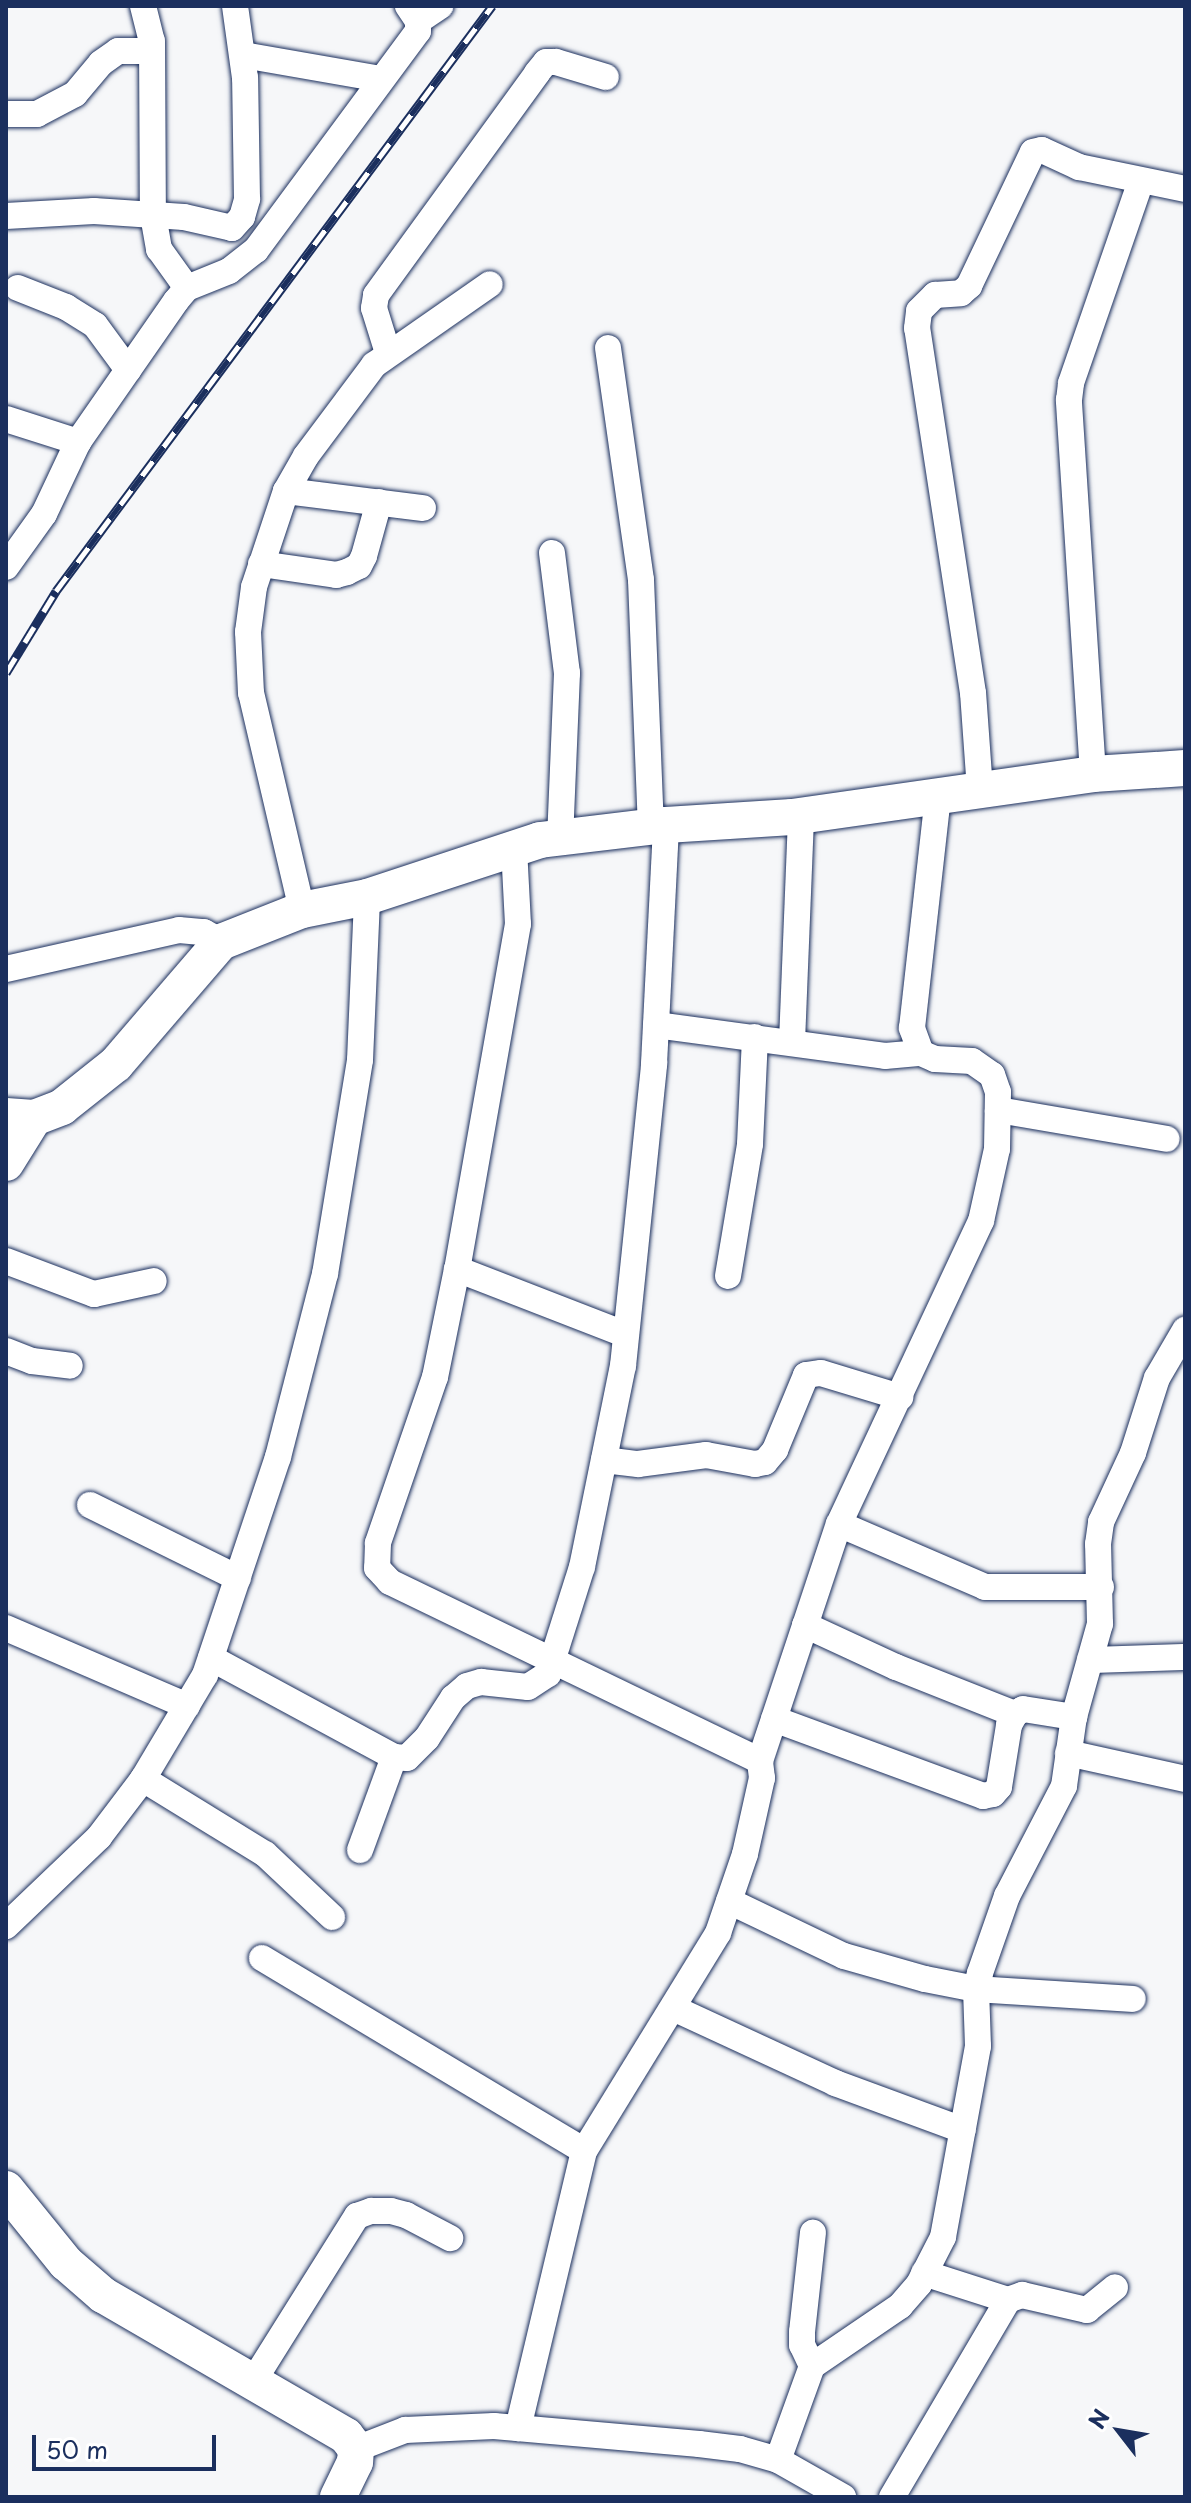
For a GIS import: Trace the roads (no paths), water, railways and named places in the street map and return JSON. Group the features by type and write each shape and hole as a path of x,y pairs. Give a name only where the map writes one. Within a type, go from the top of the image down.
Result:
{"main road":[{"path":"6,1163 20,1117 62,1107 116,1064 221,942 302,910 367,897 514,848 560,837 658,825 801,815 1093,774 1185,768"},
{"path":"6,2189 66,2263 103,2295 346,2436 356,2449 355,2462 338,2497"}],"street":[{"path":"143,6 152,51 153,215 159,249 187,288"},
{"path":"6,216 76,210 153,215 232,228 242,217 247,199 243,55 235,6"},
{"path":"6,567 44,514 78,442 187,288 229,271 256,250 418,31 413,13 440,6"},
{"path":"6,114 37,114 75,94 101,63 118,51 152,51"},
{"path":"243,55 381,79"},
{"path":"388,353 374,308 376,295 537,73 546,62 556,62 606,77"},
{"path":"980,790 973,693 917,328 919,311 935,295 961,293 969,286 1033,152 1042,150 1079,167 1185,189"},
{"path":"1093,774 1069,400 1071,383 1141,181"},
{"path":"302,910 248,677 249,617 261,564 286,491 315,445 374,365 490,284"},
{"path":"18,288 73,311 95,325 128,370"},
{"path":"211,1658 394,1757 407,1758 415,1753 453,1698 467,1686 481,1682 528,1687 548,1674 582,1567 623,1366 656,1025 658,825 641,580 608,348"},
{"path":"6,419 78,442"},
{"path":"286,491 423,508"},
{"path":"261,564 336,575 359,566 379,502"},
{"path":"552,553 567,673 560,837"},
{"path":"921,1053 912,1028 938,795"},
{"path":"792,1042 801,815"},
{"path":"514,848 518,924 457,1269 435,1377 378,1543 377,1568 390,1582 760,1761"},
{"path":"6,1926 99,1837 143,1779 187,1706 211,1658 278,1457 325,1274 360,1060 367,897"},
{"path":"6,969 179,930 204,932 221,942"},
{"path":"518,2428 584,2151 705,1958 729,1901 745,1854 762,1778 760,1761 839,1524 981,1221 997,1149 998,1092 992,1075 972,1061 935,1059 921,1053 885,1056 656,1025"},
{"path":"728,1276 750,1144 755,1037"},
{"path":"998,1110 1167,1139"},
{"path":"6,1261 94,1294 154,1281"},
{"path":"457,1269 625,1334"},
{"path":"778,2460 812,2366 900,2306 924,2273 947,2222 978,2046 976,1989 1007,1896 1058,1803 1074,1717 1100,1624 1098,1544 1101,1522 1133,1453 1157,1378 1185,1330"},
{"path":"6,1351 32,1361 70,1366"},
{"path":"604,1460 638,1464 706,1455 755,1464 765,1462 775,1450 806,1375 821,1373 900,1397"},
{"path":"90,1505 238,1578"},
{"path":"839,1524 985,1587 1101,1587"},
{"path":"805,1625 896,1667 1015,1714"},
{"path":"6,1628 187,1706"},
{"path":"1090,1660 1185,1657"},
{"path":"774,1719 983,1796 993,1794 999,1787 1009,1725 1015,1714 1023,1709 1074,1717"},
{"path":"1068,1753 1185,1779"},
{"path":"360,1850 394,1757"},
{"path":"143,1779 265,1854 332,1917"},
{"path":"729,1901 844,1956 976,1989 1133,1999"},
{"path":"262,1958 584,2151"},
{"path":"673,2008 835,2083 963,2130"},
{"path":"254,2380 357,2216 371,2211 391,2211 406,2215 450,2238"},
{"path":"812,2366 802,2345 813,2233"},
{"path":"924,2273 1008,2300 1022,2295 1087,2310 1115,2287"},
{"path":"892,2497 1008,2300"},
{"path":"356,2449 405,2430 494,2426 699,2444 740,2449 778,2460 843,2497"}],"railway":[{"path":"6,673 56,591 492,6"}]}
